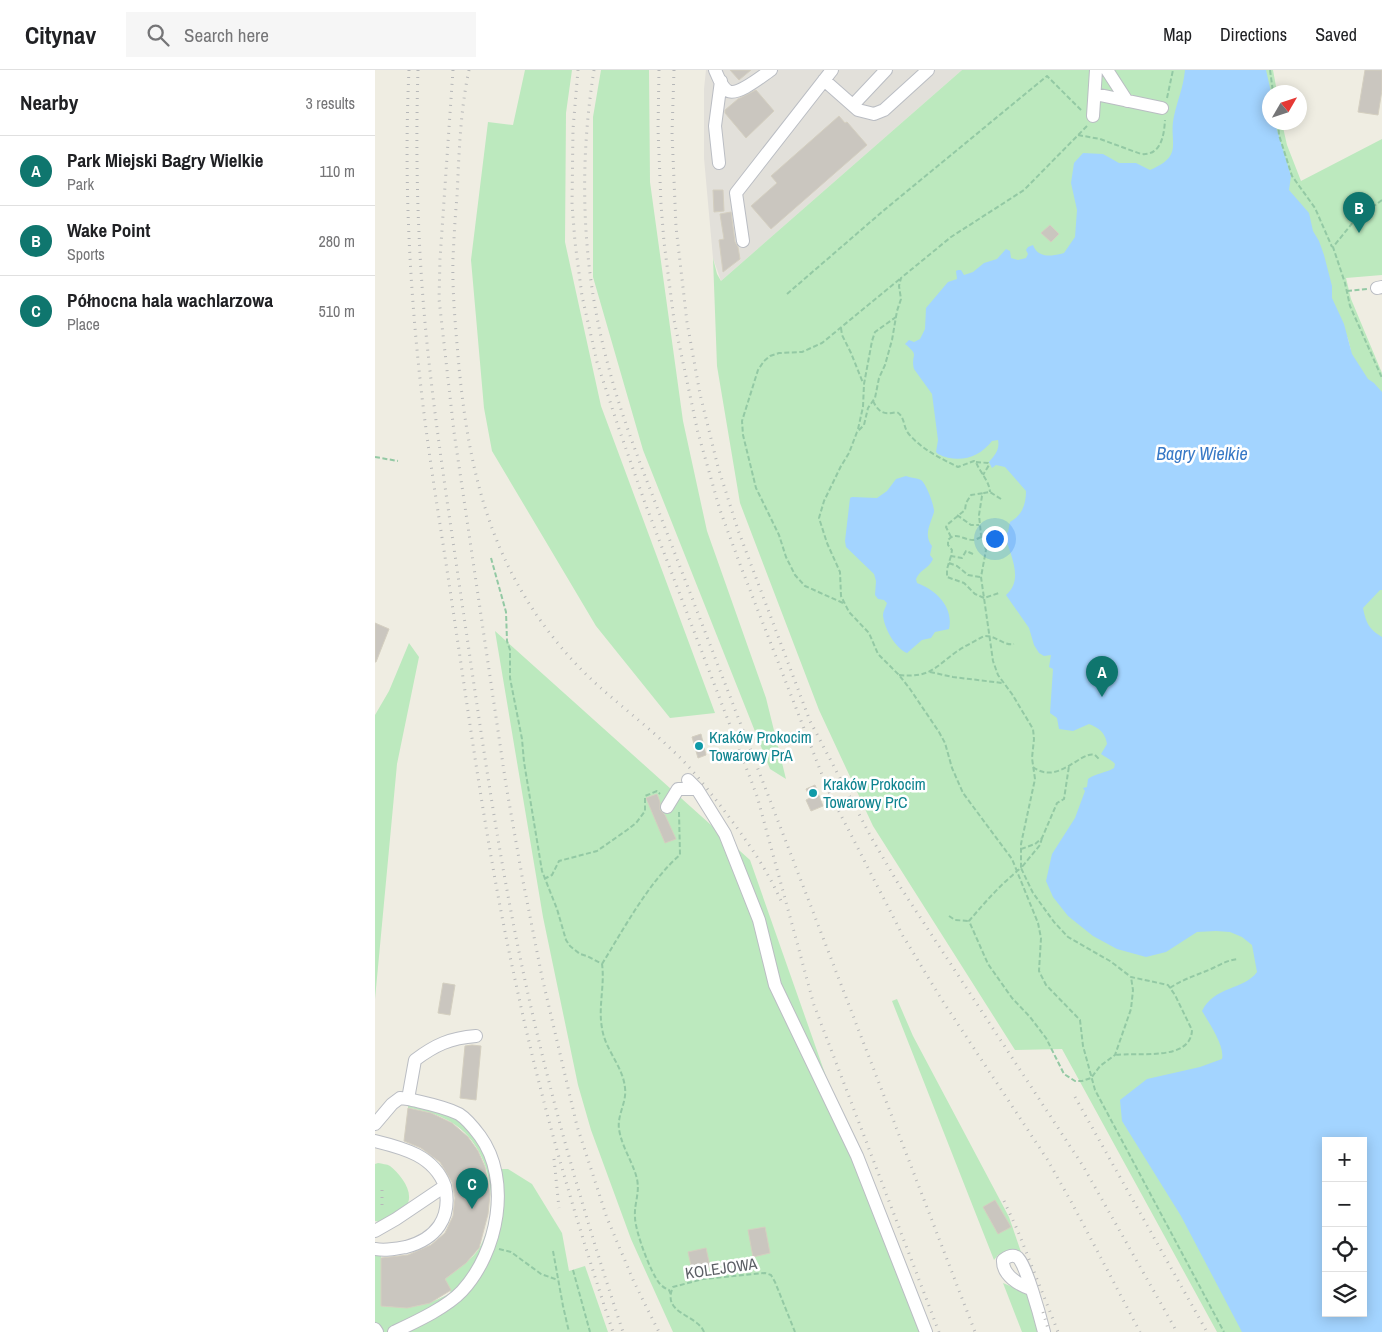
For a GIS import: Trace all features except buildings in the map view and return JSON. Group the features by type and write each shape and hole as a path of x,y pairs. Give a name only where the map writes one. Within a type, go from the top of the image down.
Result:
{"lane":[{"path":"718,75 729,91 735,92 771,70"},
{"path":"853,105 886,70"},
{"path":"743,241 736,193 828,75 858,110 874,114 884,110 928,70"},
{"path":"1093,116 1096,70"},
{"path":"1107,70 1127,101"},
{"path":"718,75 715,126 719,163"},
{"path":"1095,94 1165,108"},
{"path":"673,808 678,789 692,785 725,834 759,920 775,985 857,1156 926,1332"},
{"path":"408,1099 415,1060 431,1048 457,1037 476,1036"},
{"path":"375,1124 399,1098 445,1109 460,1115 473,1126 484,1142 493,1160 497,1189 495,1222 488,1247 478,1268 461,1291 442,1306 394,1332"},
{"path":"375,1141 412,1152 425,1159 442,1178 447,1197 445,1214 439,1226 426,1239 394,1250 375,1249"},
{"path":"375,1231 445,1186"},
{"path":"1031,1289 1044,1332"}],"path":[{"path":"1078,135 1100,139 1141,154 1147,155 1155,152 1163,138 1165,108 1173,70"},
{"path":"1270,70 1272,85"},
{"path":"787,294 883,211 1047,76 1083,112 1093,116 1091,121 1078,135 1024,190 951,237 841,328 812,348 802,352 779,353 764,360 758,370 743,421 743,435 756,488 779,535 795,576 805,586 845,603"},
{"path":"1279,130 1292,176 1315,208 1333,247 1347,292 1349,306 1382,378"},
{"path":"1333,247 1354,221 1382,200"},
{"path":"857,432 864,425 868,408 877,394 879,378 892,340 901,299 899,286 901,278"},
{"path":"1347,292 1379,287"},
{"path":"896,317 875,332 864,384 863,407 857,432 849,453 824,501 819,518 839,572 841,596 849,612 869,633 878,654 910,689 945,743 952,768 963,793 1012,859 1018,870 1038,924 1041,938 1039,971 1046,985 1080,1020 1083,1046 1095,1090 1224,1332"},
{"path":"841,328 841,335 864,384"},
{"path":"873,401 882,413 897,412 901,414 909,434 924,448 944,461 958,467 974,461 988,463 989,465 983,475"},
{"path":"375,457 398,461"},
{"path":"976,462 990,486 989,492"},
{"path":"951,537 946,527 957,515 965,510 966,503 971,495 989,492 1001,499"},
{"path":"984,493 979,509 981,538 987,550 981,577 993,661 1003,683 1012,694 1033,729 1035,739 1032,758 1035,779 1021,849 1021,868 1033,893 1054,922 1068,937 1110,961 1131,977 1165,984 1170,988 1192,1030 1192,1037 1178,1050 1148,1055 1115,1055"},
{"path":"957,515 971,525 980,525"},
{"path":"985,545 999,535"},
{"path":"981,538 973,540 961,536 951,537 947,542 952,550 947,577 965,584 975,594 984,598 999,593"},
{"path":"951,556 962,558 966,551 973,554"},
{"path":"491,558 506,612 507,641 510,650 510,678 523,740 534,827 544,879 557,909 566,940 570,946 580,954 602,964"},
{"path":"949,563 957,566 968,575 981,577"},
{"path":"899,675 915,676 931,672 958,650 988,636 1009,645 1015,644"},
{"path":"931,672 953,677 1003,683"},
{"path":"1033,767 1039,771 1049,773 1069,766 1089,754 1095,754 1099,759"},
{"path":"969,922 1001,884 1021,868 1040,846 1057,804 1064,799 1069,766"},
{"path":"544,879 552,874 559,861 597,851 632,827 645,811 645,796 657,791 673,808 680,855 670,863 638,905 602,964 601,1016 605,1043 620,1069 625,1089 619,1128 623,1147 637,1179 639,1194 634,1214 637,1234 655,1277 663,1288 669,1290 676,1310 697,1322 704,1332"},
{"path":"1021,849 1035,844 1042,838"},
{"path":"949,916 955,920 969,922"},
{"path":"969,922 988,964 1012,998 1030,1017 1045,1038 1063,1074 1075,1081 1091,1078 1100,1066 1115,1055 1131,1009 1133,990 1131,977"},
{"path":"1170,988 1230,959 1237,959"},
{"path":"488,1247 511,1252 541,1274 558,1280"},
{"path":"553,1251 569,1332"},
{"path":"573,1270 590,1332"},
{"name":"KOLEJOWA","path":"671,1294 673,1287 703,1279 765,1273 771,1276 780,1292 795,1332"}],"shaded area":[{"path":"706,70 962,70 721,281 713,258 704,158 704,89"}],"green space":[{"path":"525,70 572,70 566,113 565,242 601,406 715,713 670,718 596,626 492,451 484,408 471,260 488,122 513,125"},
{"path":"601,70 649,70 650,182 683,421 707,531 766,698 786,779 770,769 643,450 593,277 593,117"},
{"path":"962,70 1273,70 1276,85 1262,85 1262,130 1284,130 1287,145 1301,181 1382,139 1382,275 1346,278 1351,299 1382,373 1382,1332 1217,1332 1062,1049 1015,1050 873,826 819,710 740,503 717,366 713,258 721,281","holes":["1306,280 1330,298 1348,339 1351,351"]},
{"path":"495,631 750,860 861,1176 921,1332 673,1332 631,1239 591,1130 578,1085 543,917"},
{"path":"409,643 419,657 397,764 375,999 375,715 389,691"},
{"path":"897,999 913,1036 1009,1217 1021,1252 1010,1251 998,1255 994,1260 892,1001"},
{"path":"408,1099 460,1115 500,1169 508,1169 532,1184 562,1233 569,1271 585,1266 608,1332 375,1332 375,1255 381,1255 381,1306 409,1307 425,1304 451,1293 445,1279 478,1250 487,1229 490,1212 491,1195 488,1178 483,1161 475,1146 465,1133 451,1122 430,1113 408,1108"},
{"path":"375,1164 389,1165 394,1169 405,1183 409,1193 406,1207 383,1223 375,1221"},
{"path":"1003,1283 1027,1293 1042,1332 1022,1332"}],"water":[{"name":"Bagry Wielkie","path":"1185,70 1266,70 1269,85 1262,85 1262,130 1277,130 1291,176 1289,190 1309,213 1313,231 1324,255 1332,286 1332,298 1344,324 1352,354 1368,379 1382,392 1382,590 1363,608 1369,625 1382,637 1382,1332 1242,1332 1181,1216 1122,1121 1120,1100 1147,1079 1200,1067 1222,1059 1219,1041 1202,1011 1207,1003 1221,992 1245,982 1257,972 1252,945 1242,937 1230,932 1197,932 1166,952 1146,957 1117,949 1093,936 1068,916 1053,897 1046,881 1052,854 1075,818 1085,791 1083,788 1087,787 1088,779 1114,768 1115,764 1101,754 1107,744 1103,733 1096,727 1089,724 1073,731 1059,729 1057,718 1050,713 1053,669 1049,667 1051,655 1044,656 1039,653 1034,645 1029,628 1006,595 1012,589 1015,574 1005,534 1008,532 1010,522 1023,509 1026,491 1005,467 996,465 992,468 989,462 998,449 998,440 992,441 981,452 968,458 953,459 936,452 938,440 932,394 914,369 914,353 905,344 909,340 914,342 920,339 925,329 926,308 948,282 957,279 956,271 961,270 964,275 973,272 984,263 997,259 1006,249 1010,251 1011,258 1018,260 1026,258 1028,254 1026,250 1033,245 1038,253 1051,255 1064,253 1075,237 1077,210 1071,183 1074,163 1083,153 1103,154 1119,163 1136,163 1150,170 1168,159 1173,148 1174,116"},
{"path":"906,476 923,482 930,495 934,509 928,533 929,542 932,546 930,555 933,559 918,575 917,583 931,590 942,600 949,614 950,621 949,629 935,632 931,638 922,640 907,653 898,647 885,626 883,612 887,603 884,600 878,599 875,595 876,581 874,574 846,547 845,541 850,498 877,498 887,491 896,479"}],"railway":[{"path":"409,70 407,186 410,264 416,341 431,463 481,794 506,937 536,1072 572,1203 613,1332"},
{"path":"418,70 418,212 428,353 435,416 480,725 506,887 536,1030 562,1132 623,1332"},
{"path":"453,70 439,299 454,432 506,785 542,977 577,1126 607,1218 634,1282 659,1332"},
{"path":"469,70 459,149 453,258 454,299 464,409 479,489 491,526 506,562 525,597 548,631 587,675 679,756 707,788 763,866 781,901"},
{"path":"578,70 573,129 572,204 582,296 597,362 645,503 757,796 814,1005 939,1332"},
{"path":"594,70 586,146 585,222 593,297 610,372 640,463 975,1332"},
{"path":"659,70 658,129 661,204 674,320 698,433 720,510 741,567 828,790 903,936 942,1000 1047,1159 1140,1332"},
{"path":"674,70 672,133 676,227 687,322 700,394 718,467 738,530 810,721 871,837 899,885 1083,1166 1177,1332"},
{"path":"1075,1097 1207,1332"},
{"path":"554,1159 559,1208"},
{"path":"382,1190 382,1205"},
{"path":"1004,1201 1058,1332"},
{"path":"1043,1312 1049,1332"}],"place":[{"name":"Wake Point","path":"1359,233"},
{"name":"Park Miejski Bagry Wielkie","path":"1102,697"},
{"name":"Kraków Prokocim Towarowy PrA","path":"699,746"},
{"name":"Kraków Prokocim Towarowy PrC","path":"813,793"},
{"name":"Północna hala wachlarzowa","path":"472,1209"}]}
